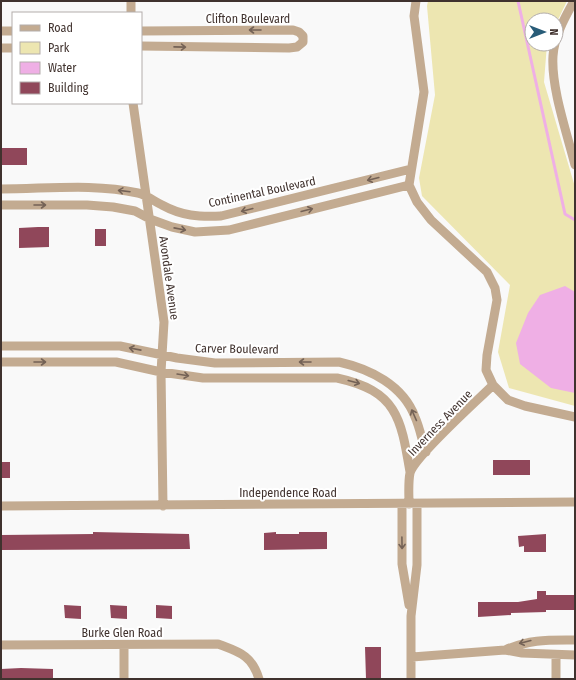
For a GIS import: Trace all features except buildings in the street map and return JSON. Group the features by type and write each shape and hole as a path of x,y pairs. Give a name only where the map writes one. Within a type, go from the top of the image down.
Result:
{"street":[{"path":"130,12 131,1"},
{"path":"416,1 414,16 424,92 409,185 417,202 430,220 488,272 496,288 498,300 487,355 486,370 493,385 508,400 525,406 575,417"},
{"path":"574,1 563,22 553,55 555,83 575,165"},
{"name":"Clifton Boulevard","path":"142,31 293,30 299,32 303,42 297,47 289,48 142,46"},
{"path":"1,31 12,31"},
{"path":"1,48 12,48"},
{"name":"Avondale Avenue","path":"133,104 164,322 161,372 163,506"},
{"name":"Continental Boulevard","path":"1,189 110,189 140,194 180,214 197,217 221,216 411,169"},
{"path":"1,205 87,205 113,207 136,211 150,219 172,227 195,232 229,230 409,185"},
{"name":"Carver Boulevard","path":"1,346 120,346 177,358 215,363 339,362 367,369 383,378 407,402 415,416 426,452"},
{"path":"1,362 116,362 161,372 203,378 337,378 358,382 378,393 394,410 404,435 410,472"},
{"name":"Inverness Avenue","path":"411,616 402,564 409,504 410,472 426,452 493,385"},
{"name":"Independence Road","path":"1,506 575,502"},
{"name":"Inverness Avenue","path":"409,504 417,565 411,616 411,679"},
{"path":"412,657 505,650 571,655 570,640 544,640 522,643 505,650"},
{"path":"544,640 544,654"},
{"name":"Burke Glen Road","path":"1,645 218,644 242,653 252,662 259,679"},
{"path":"124,645 124,679"},
{"path":"556,655 556,679"}],"green space":[{"path":"428,1 567,1 562,12 524,12 524,52 546,52 544,82 575,187 575,406 509,388 498,352 510,285 422,196 419,178 435,95 427,6"}],"water":[{"path":"565,286 575,292 575,393 551,388 520,364 516,343 528,313 540,295"}],"waterway":[{"path":"518,1 565,214 575,220"}]}
